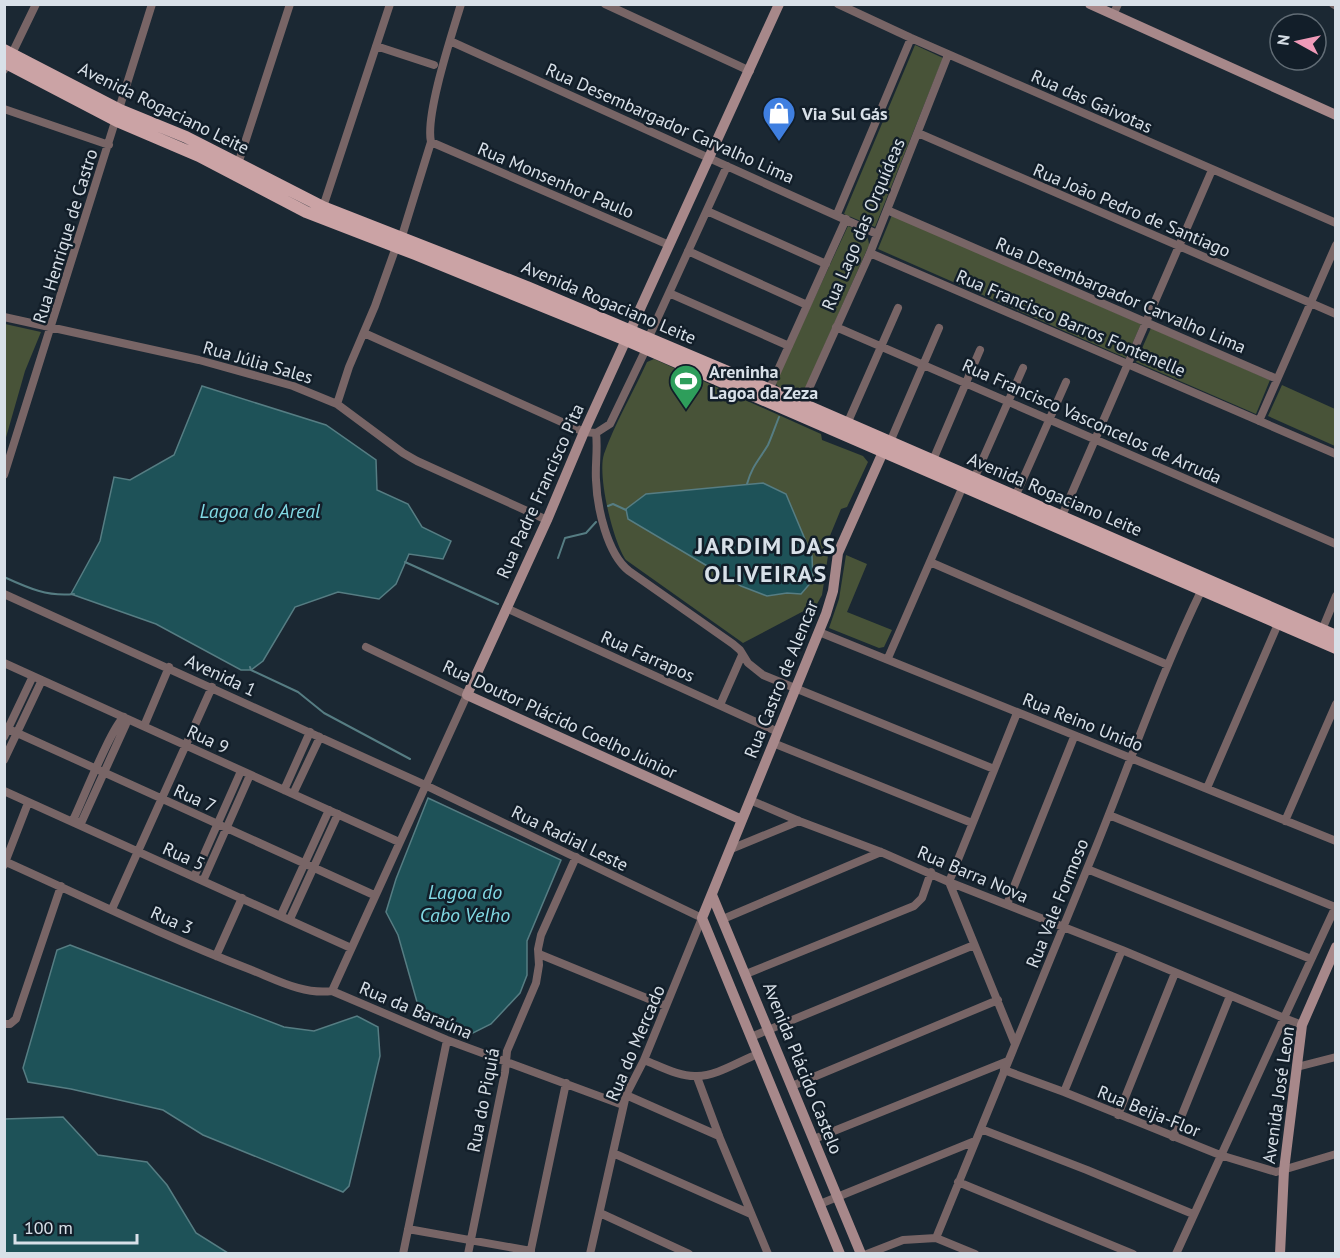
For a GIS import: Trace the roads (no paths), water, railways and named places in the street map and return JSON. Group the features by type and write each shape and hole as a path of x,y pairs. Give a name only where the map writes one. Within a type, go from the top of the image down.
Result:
{"main road":[{"name":"Avenida Rogaciano Leite","path":"7,59 306,212 399,242"},
{"name":"Avenida Rogaciano Leite","path":"119,115 186,137 323,207 399,242 767,395 847,424 886,447 933,460 1015,497 1059,522"},
{"name":"Avenida Rogaciano Leite","path":"790,404 886,447 963,486 1059,522 1204,585 1335,636"},
{"name":"Avenida Rogaciano Leite","path":"1204,585 1278,624 1335,648"}],"street":[{"path":"7,59 36,4"},
{"name":"Rua Henrique de Castro","path":"4,475 152,4"},
{"path":"238,164 290,4"},
{"path":"323,207 390,4"},
{"path":"337,405 349,367 399,242 431,142 429,132 461,4"},
{"path":"605,4 750,71"},
{"name":"Rua Padre Francisco Pita","path":"332,991 779,4"},
{"name":"Rua das Gaivotas","path":"838,4 911,39 1335,223"},
{"path":"1090,4 1116,10 1335,115"},
{"path":"837,214 911,39"},
{"name":"Rua Desembargador Carvalho Lima","path":"450,41 878,234"},
{"path":"376,46 434,65"},
{"name":"Rua Lago das Orquídeas","path":"790,404 836,327 870,252 948,55"},
{"path":"4,109 109,145"},
{"name":"Rua João Pedro de Santiago","path":"918,133 1335,314"},
{"name":"Rua Monsenhor Paulo","path":"431,142 669,245"},
{"name":"Rua Padre Francisco Pita","path":"596,433 610,424 727,166"},
{"path":"1059,522 1212,170"},
{"name":"Rua Desembargador Carvalho Lima","path":"887,210 1277,379"},
{"path":"707,211 826,264"},
{"name":"Rua Lago das Orquídeas","path":"767,395 846,219"},
{"path":"1259,421 1335,245"},
{"path":"688,251 807,305"},
{"name":"Rua Francisco Barros Fontenelle","path":"870,252 1335,454"},
{"path":"669,293 789,346"},
{"path":"847,424 898,308"},
{"name":"Rua Júlia Sales","path":"4,317 274,379 337,405 417,461 547,520"},
{"name":"Rua Francisco Vasconcelos de Arruda","path":"836,327 1335,544"},
{"path":"886,447 939,328"},
{"path":"364,333 584,432 596,433 596,483 600,510 614,550 625,568 726,638 740,650 757,672 994,770"},
{"path":"933,460 980,350"},
{"path":"974,479 1023,368"},
{"path":"1015,497 1066,382"},
{"name":"Rua Castro de Alencar","path":"702,918 830,603 838,553 886,447"},
{"path":"888,658 963,486"},
{"path":"930,562 1168,666"},
{"name":"Rua Vale Formoso","path":"936,1238 1168,666 1204,585"},
{"name":"Avenida 1","path":"4,594 425,785"},
{"path":"1322,630 1335,596"},
{"name":"Rua Farrapos","path":"506,608 778,732"},
{"path":"1207,788 1278,624"},
{"name":"Rua Reino Unido","path":"819,632 888,658 1074,737 1207,788 1335,842"},
{"name":"Rua Doutor Plácido Coelho Júnior","path":"366,648 742,820"},
{"path":"720,705 742,655"},
{"name":"Rua 9","path":"4,663 399,842"},
{"path":"144,726 169,667"},
{"path":"6,731 33,676"},
{"path":"4,760 42,680"},
{"path":"112,909 212,687"},
{"path":"1285,821 1335,704"},
{"path":"1015,1044 949,882 1017,713"},
{"path":"76,823 82,821 100,771 126,724 124,717"},
{"name":"Rua 7","path":"6,731 17,733 374,895"},
{"path":"284,790 310,732"},
{"path":"293,794 320,737"},
{"path":"1007,904 1074,737"},
{"path":"773,743 972,824"},
{"path":"194,877 241,771"},
{"path":"203,881 250,775"},
{"name":"Rua Radial Leste","path":"425,785 702,918"},
{"name":"Rua 5","path":"4,791 351,948"},
{"name":"Rua Barra Nova","path":"750,800 1302,1025"},
{"path":"5,863 28,803"},
{"path":"281,915 329,810"},
{"path":"290,919 338,814"},
{"path":"1109,815 1335,907 1176,1254"},
{"path":"730,849 799,821"},
{"path":"723,919 881,852"},
{"name":"Rua do Piquiá","path":"468,1254 507,1051 536,983 541,935 576,857"},
{"name":"Rua 3","path":"5,863 216,956 295,987 319,993 332,991"},
{"path":"1087,869 1311,959"},
{"path":"724,972 744,969 914,906 922,898 931,873"},
{"path":"4,1024 12,1023 16,1019 61,886"},
{"name":"Avenida Plácido Castelo","path":"712,895 861,1254"},
{"path":"216,956 242,898"},
{"name":"Avenida Plácido Castelo","path":"702,918 840,1254"},
{"name":"Rua do Mercado","path":"591,1254 626,1095 644,1059 702,918"},
{"path":"751,1036 974,945"},
{"name":"Avenida José Leon","path":"1280,1254 1284,1170 1302,1025 1335,946"},
{"path":"1064,1092 1122,950"},
{"path":"539,954 666,1006"},
{"path":"1118,1115 1176,973"},
{"name":"Rua da Baraúna","path":"332,991 447,1040 623,1105"},
{"path":"1173,1137 1230,996"},
{"path":"792,1086 998,1000"},
{"path":"403,1254 447,1040"},
{"path":"644,1059 675,1072 697,1077 758,1054"},
{"path":"1297,1067 1335,1057"},
{"path":"814,1139 1008,1060"},
{"name":"Rua Beija-Flor","path":"1004,1070 1220,1155 1276,1172 1284,1170"},
{"path":"697,1077 768,1254"},
{"path":"408,1229 531,1252 566,1083"},
{"path":"626,1095 719,1136"},
{"path":"981,1129 1193,1214"},
{"path":"820,1204 975,1141"},
{"path":"613,1153 751,1214"},
{"path":"1284,1170 1335,1154"},
{"path":"958,1182 1133,1254"},
{"path":"600,1213 689,1254"},
{"path":"867,1254 903,1240 936,1238 975,1254"}],"water":[{"name":"Lagoa do Areal","path":"202,386 326,425 376,460 377,490 408,504 422,527 451,541 443,559 409,554 396,584 379,599 338,592 295,607 263,661 251,670 241,670 156,624 71,594 100,541 114,477 130,480 174,455"},
{"path":"763,483 786,494 812,556 813,580 801,594 787,593 767,596 741,586 628,519 626,509 646,494"},
{"name":"Lagoa do Cabo Velho","path":"428,798 561,860 527,941 527,975 520,993 491,1024 467,1036 419,1009 398,935 386,912 396,879"},
{"path":"70,945 284,1027 314,1031 357,1016 378,1027 380,1056 349,1186 343,1192 203,1135 163,1110 71,1089 28,1082 23,1068 57,950"},
{"path":"63,1117 98,1155 147,1162 167,1185 196,1233 228,1253 5,1253 5,1119"}],"waterway":[{"path":"747,484 753,468 768,445 779,417"},
{"path":"608,506 613,504 626,510"},
{"path":"558,558 565,538 586,533 596,522"},
{"path":"405,562 498,604"},
{"path":"4,577 47,593 74,594"},
{"path":"250,667 251,670 298,692 324,713 410,759"}],"place":[{"name":"Via Sul Gás","path":"779,142"},
{"name":"Areninha Lagoa da Zeza","path":"686,410"}],"district":[{"name":"JARDIM DAS OLIVEIRAS","path":"766,559"}]}
